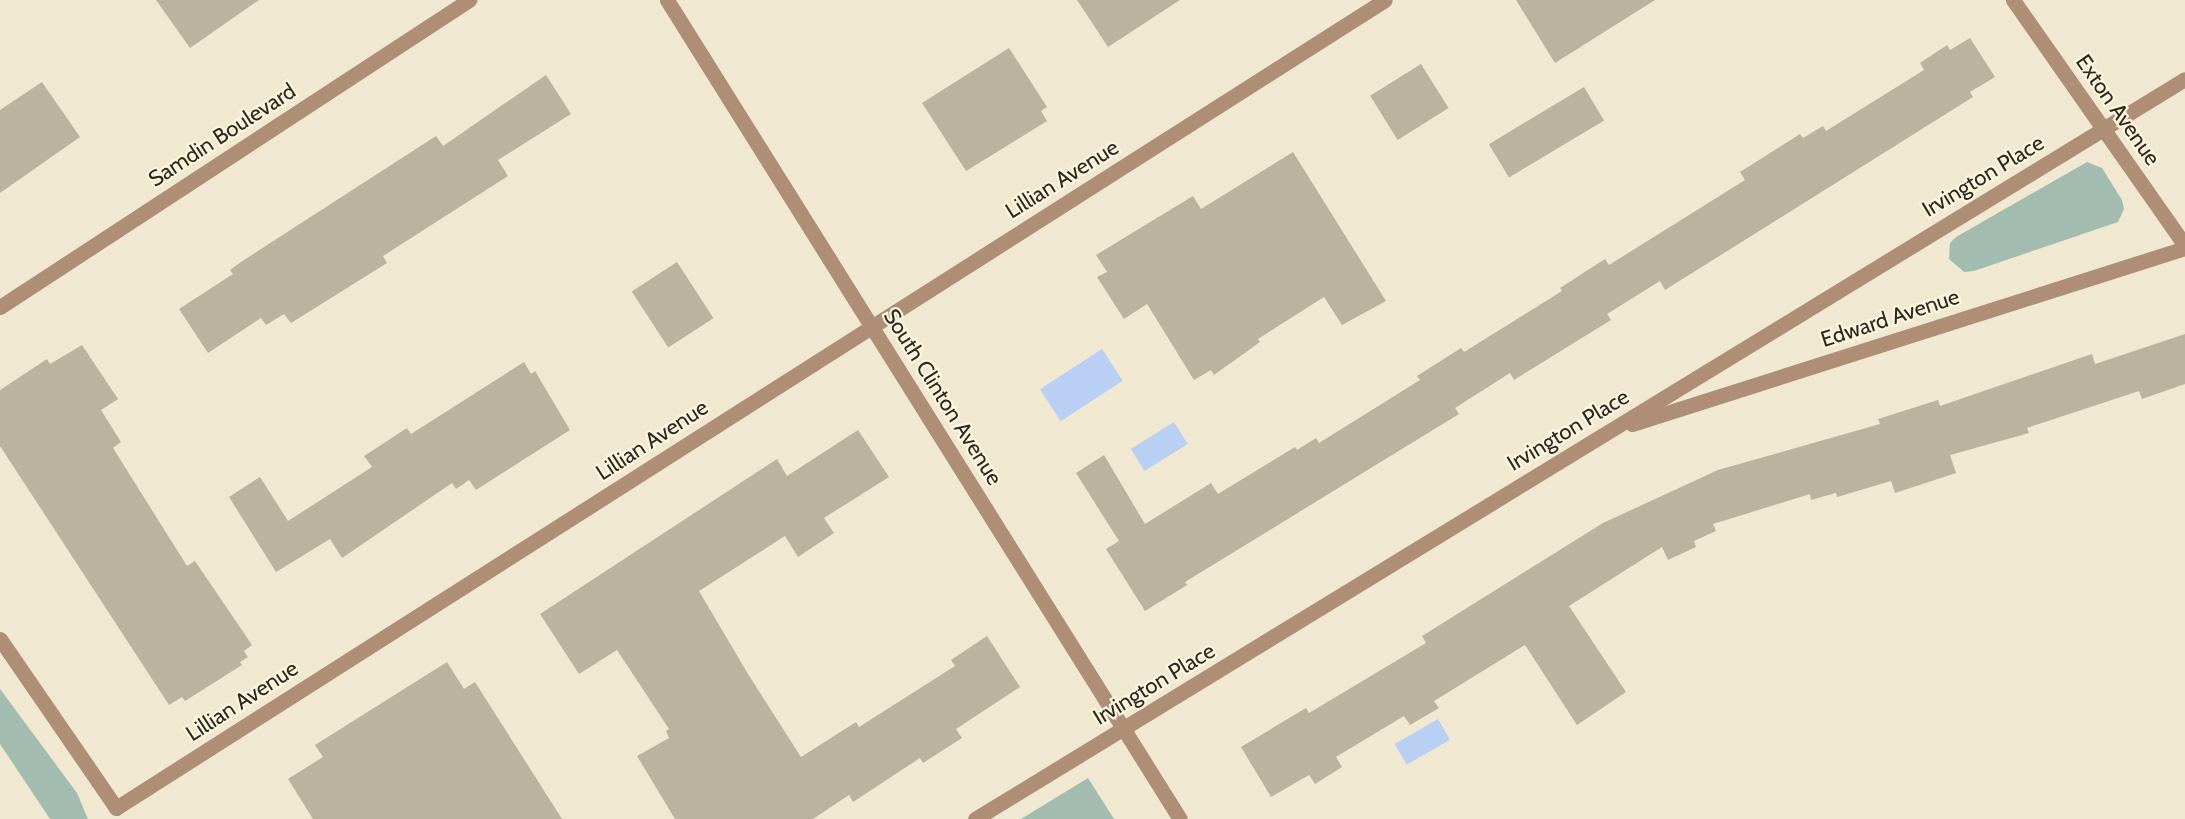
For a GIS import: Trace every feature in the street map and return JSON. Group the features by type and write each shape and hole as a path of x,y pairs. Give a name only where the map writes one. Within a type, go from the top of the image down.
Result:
{"street":[{"name":"Samdin Boulevard","path":"0,307 469,0"},
{"name":"South Clinton Avenue","path":"667,0 1180,819"},
{"name":"Lillian Avenue","path":"0,639 116,808 1385,0"},
{"name":"Exton Avenue","path":"2013,0 2185,247"},
{"name":"Irvington Place","path":"975,819 2185,79"},
{"name":"Edward Avenue","path":"1609,431 2185,247"}],"green space":[{"path":"2087,162 2102,168 2122,200 2124,209 2118,222 1974,271 1964,272 1949,259 1950,243 1956,237"},
{"path":"0,689 77,793 88,819 50,819 0,744"},
{"path":"1088,778 1114,819 1021,819"}],"water":[{"path":"1102,349 1123,381 1061,421 1040,389"},
{"path":"1174,422 1188,444 1145,471 1131,449"},
{"path":"1438,719 1450,740 1407,765 1395,744"}],"building":[{"path":"156,0 259,0 190,48"},
{"path":"1077,0 1180,0 1108,47"},
{"path":"1516,0 1655,0 1555,63"},
{"path":"1970,38 1995,77 1970,92 1973,97 1665,290 1660,281 1607,314 1611,320 1514,380 1510,373 1455,408 1459,414 1185,582 1187,585 1145,611 1106,549 1119,541 1076,473 1104,455 1145,524 1211,483 1218,494 1295,447 1297,450 1316,438 1319,443 1420,380 1417,376 1461,348 1464,352 1562,291 1560,288 1605,259 1609,265 1745,180 1740,172 1800,134 1803,138 1823,126 1826,131 1924,70 1920,63 1947,45 1950,50"},
{"path":"1009,48 1047,107 1041,111 1047,121 966,171 922,103"},
{"path":"1421,64 1449,108 1398,140 1370,96"},
{"path":"546,75 571,114 498,160 508,176 383,256 387,263 291,323 284,314 266,325 261,318 208,353 179,309 233,274 230,270 241,262 436,136 443,146"},
{"path":"42,82 80,137 0,193 0,110"},
{"path":"1584,87 1604,120 1509,178 1489,144"},
{"path":"1293,152 1386,301 1342,325 1324,297 1258,339 1260,342 1214,375 1211,370 1194,380 1147,304 1124,319 1097,277 1107,272 1096,255 1193,196 1201,209"},
{"path":"677,262 713,318 668,348 632,291"},
{"path":"2185,334 2185,384 2142,399 2139,391 2027,428 2029,433 1950,455 1956,473 1895,493 1891,481 1837,497 1836,493 1811,500 1810,494 1713,524 1716,531 1694,541 1696,547 1668,560 1662,547 1569,606 1626,692 1577,725 1525,645 1434,701 1439,708 1410,725 1404,716 1336,757 1342,767 1315,784 1309,775 1271,797 1241,747 1306,708 1309,713 1426,643 1422,636 1603,523 1718,470 1880,424 1878,419 1938,400 1940,406 2092,354 2095,364"},
{"path":"82,345 118,399 101,410 121,442 113,448 187,566 195,561 252,645 244,651 248,657 240,662 242,665 185,701 182,697 169,705 0,446 0,390 47,359 50,364"},
{"path":"524,362 531,374 535,371 570,430 476,490 469,480 456,489 452,483 342,558 330,539 276,572 229,497 260,477 288,521 372,467 364,456 407,428 411,434"},
{"path":"858,430 889,477 824,518 834,533 798,557 785,536 699,591 748,674 801,757 856,722 859,727 955,666 951,660 987,636 1020,687 956,729 962,738 923,763 920,758 853,802 849,795 813,819 675,819 637,756 669,738 666,731 669,729 617,650 579,674 540,614 777,459 787,476"},
{"path":"447,662 464,689 475,682 562,819 313,819 288,779 323,757 315,745"}]}
